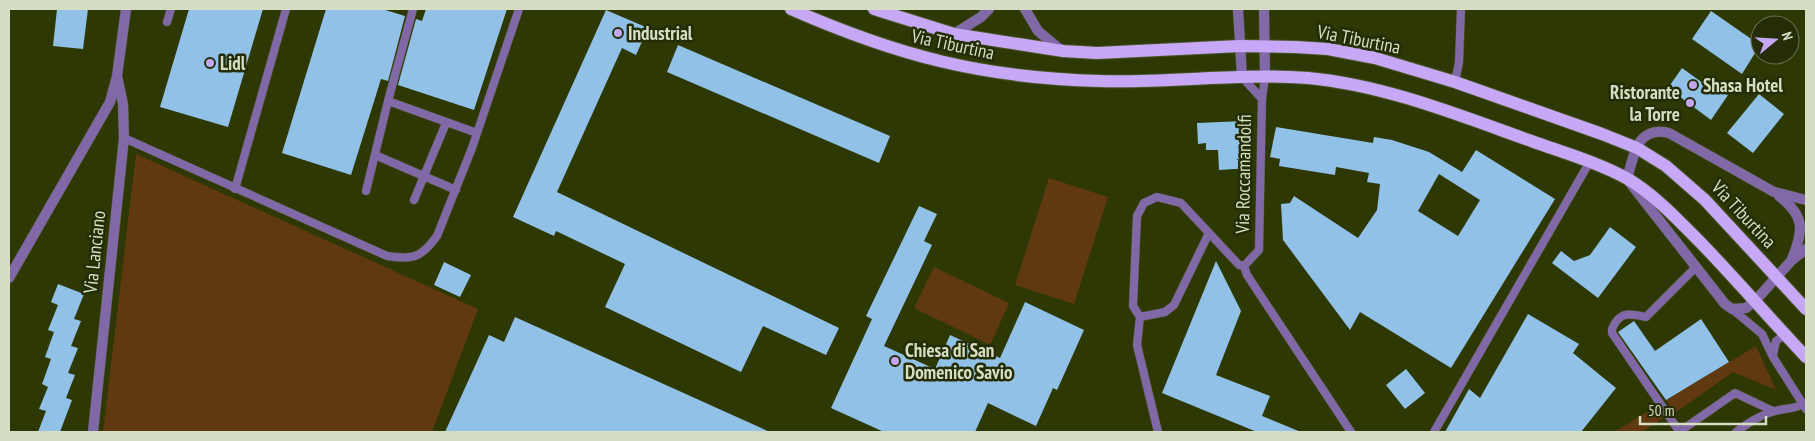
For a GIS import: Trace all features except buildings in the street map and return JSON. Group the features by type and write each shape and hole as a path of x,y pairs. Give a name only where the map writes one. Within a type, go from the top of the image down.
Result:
{"main road":[{"name":"Via Tiburtina","path":"791,9 846,33 907,54 994,72 1101,81 1174,81 1242,77 1319,80 1391,94 1517,136 1590,163"},
{"name":"Via Tiburtina","path":"874,9 954,34 1063,51 1097,53 1265,46 1342,52 1375,58 1455,82 1637,148 1666,166 1693,188 1806,309"},
{"path":"1590,163 1627,179 1670,211 1806,357"}],"street":[{"name":"Via Lanciano","path":"9,278 110,102 117,76 126,9"},
{"path":"954,34 981,17 989,9"},
{"path":"1024,9 1038,31 1063,51"},
{"path":"1238,9 1242,77"},
{"name":"Via Roccamandolfi","path":"1264,9 1265,77"},
{"name":"Via Lanciano","path":"93,432 124,138 123,104 117,76"},
{"path":"1732,309 1725,304 1694,268 1627,179 1642,138 1650,133 1661,131 1669,133 1774,192 1793,206 1800,223 1800,237 1792,260"},
{"path":"1774,192 1806,200"},
{"path":"1776,277 1792,260 1806,249"},
{"name":"Via Tiburtina","path":"1732,309 1740,310 1755,301 1776,277"}],"lane":[{"path":"167,22 171,9"},
{"path":"235,189 286,9"},
{"path":"366,191 413,9"},
{"path":"124,138 387,256 403,258 417,256 428,248 438,236 477,133 519,9"},
{"path":"1455,82 1459,62 1461,9"},
{"name":"Via Roccamandolfi","path":"1242,77 1262,99"},
{"name":"Via Roccamandolfi","path":"1244,266 1259,250 1262,99 1265,77"},
{"path":"388,101 477,133"},
{"path":"414,200 446,123"},
{"path":"375,155 456,190"},
{"path":"1434,432 1590,163"},
{"path":"1158,432 1137,345 1140,317 1133,306 1137,216 1144,203 1157,197 1180,203 1239,265 1244,266 1247,275 1351,432"},
{"path":"1140,317 1165,312 1174,305 1209,233"},
{"path":"1694,268 1646,317 1633,312 1626,313 1612,328 1612,333 1679,432 1735,393 1773,411"},
{"path":"1732,309 1762,334 1772,357 1805,407 1773,411 1755,418 1736,432"},
{"path":"1772,357 1776,341 1785,335"}],"shaded area":[{"path":"136,154 478,309 432,432 103,432"},
{"path":"1049,178 1108,197 1074,304 1015,285"},
{"path":"934,267 1009,303 990,345 914,308"},
{"path":"1756,346 1776,390 1733,372 1675,413 1666,400"},
{"path":"1655,407 1663,418 1642,432 1614,432"}],"place":[{"name":"Industrial","path":"618,33"},
{"name":"Lidl","path":"210,63"},
{"name":"Shasa Hotel","path":"1693,85"},
{"name":"Ristorante la Torre","path":"1690,103"},
{"name":"Chiesa di San Domenico Savio","path":"895,361"}]}
